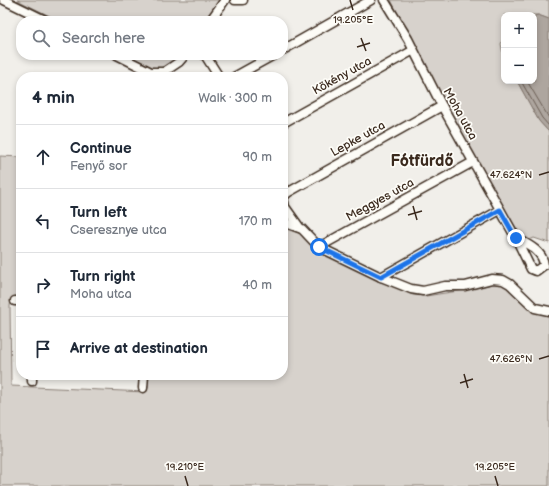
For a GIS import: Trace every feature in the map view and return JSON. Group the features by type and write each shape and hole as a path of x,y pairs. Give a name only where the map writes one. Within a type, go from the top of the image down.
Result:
{"street":[{"path":"4,0 37,16"},
{"path":"214,16 225,0"},
{"path":"235,0 243,0"},
{"path":"288,47 371,0"},
{"name":"Moha utca","path":"384,0 408,39 412,51 516,238 531,269 536,271 546,264 538,253 516,238"},
{"name":"Kökény utca","path":"288,120 412,51"},
{"path":"127,60 151,72"},
{"path":"166,72 181,60"},
{"path":"208,60 216,72"},
{"path":"243,72 265,60"},
{"name":"Lepke utca","path":"288,192 442,106"},
{"name":"Meggyes utca","path":"319,247 473,162"},
{"path":"381,277 500,210"},
{"path":"288,211 319,247 381,277 412,289 423,291 445,286 465,286 492,279 502,280 510,284 535,308 549,311"},
{"path":"288,224 302,229"},
{"path":"143,388 144,380"}],"shaded area":[{"path":"17,0 221,0 210,16 50,16"},
{"path":"391,0 549,0 549,19 537,15 537,12 501,12 501,84 519,84 539,121 549,132 549,243 534,238 522,243 420,59"},
{"path":"138,60 176,60 164,68 155,69"},
{"path":"0,156 16,157 16,299 11,300 10,306 11,386 146,392 147,380 288,380 288,226 298,231 324,252 413,295 426,296 471,289 508,280 538,309 549,317 549,486 0,486"}],"water":[{"path":"537,15 549,19 549,132 539,121 519,84 537,84"}],"district":[{"name":"Fótfürdő","path":"422,161"}],"route":[{"path":"319,247 381,277 500,210 516,238"}]}
